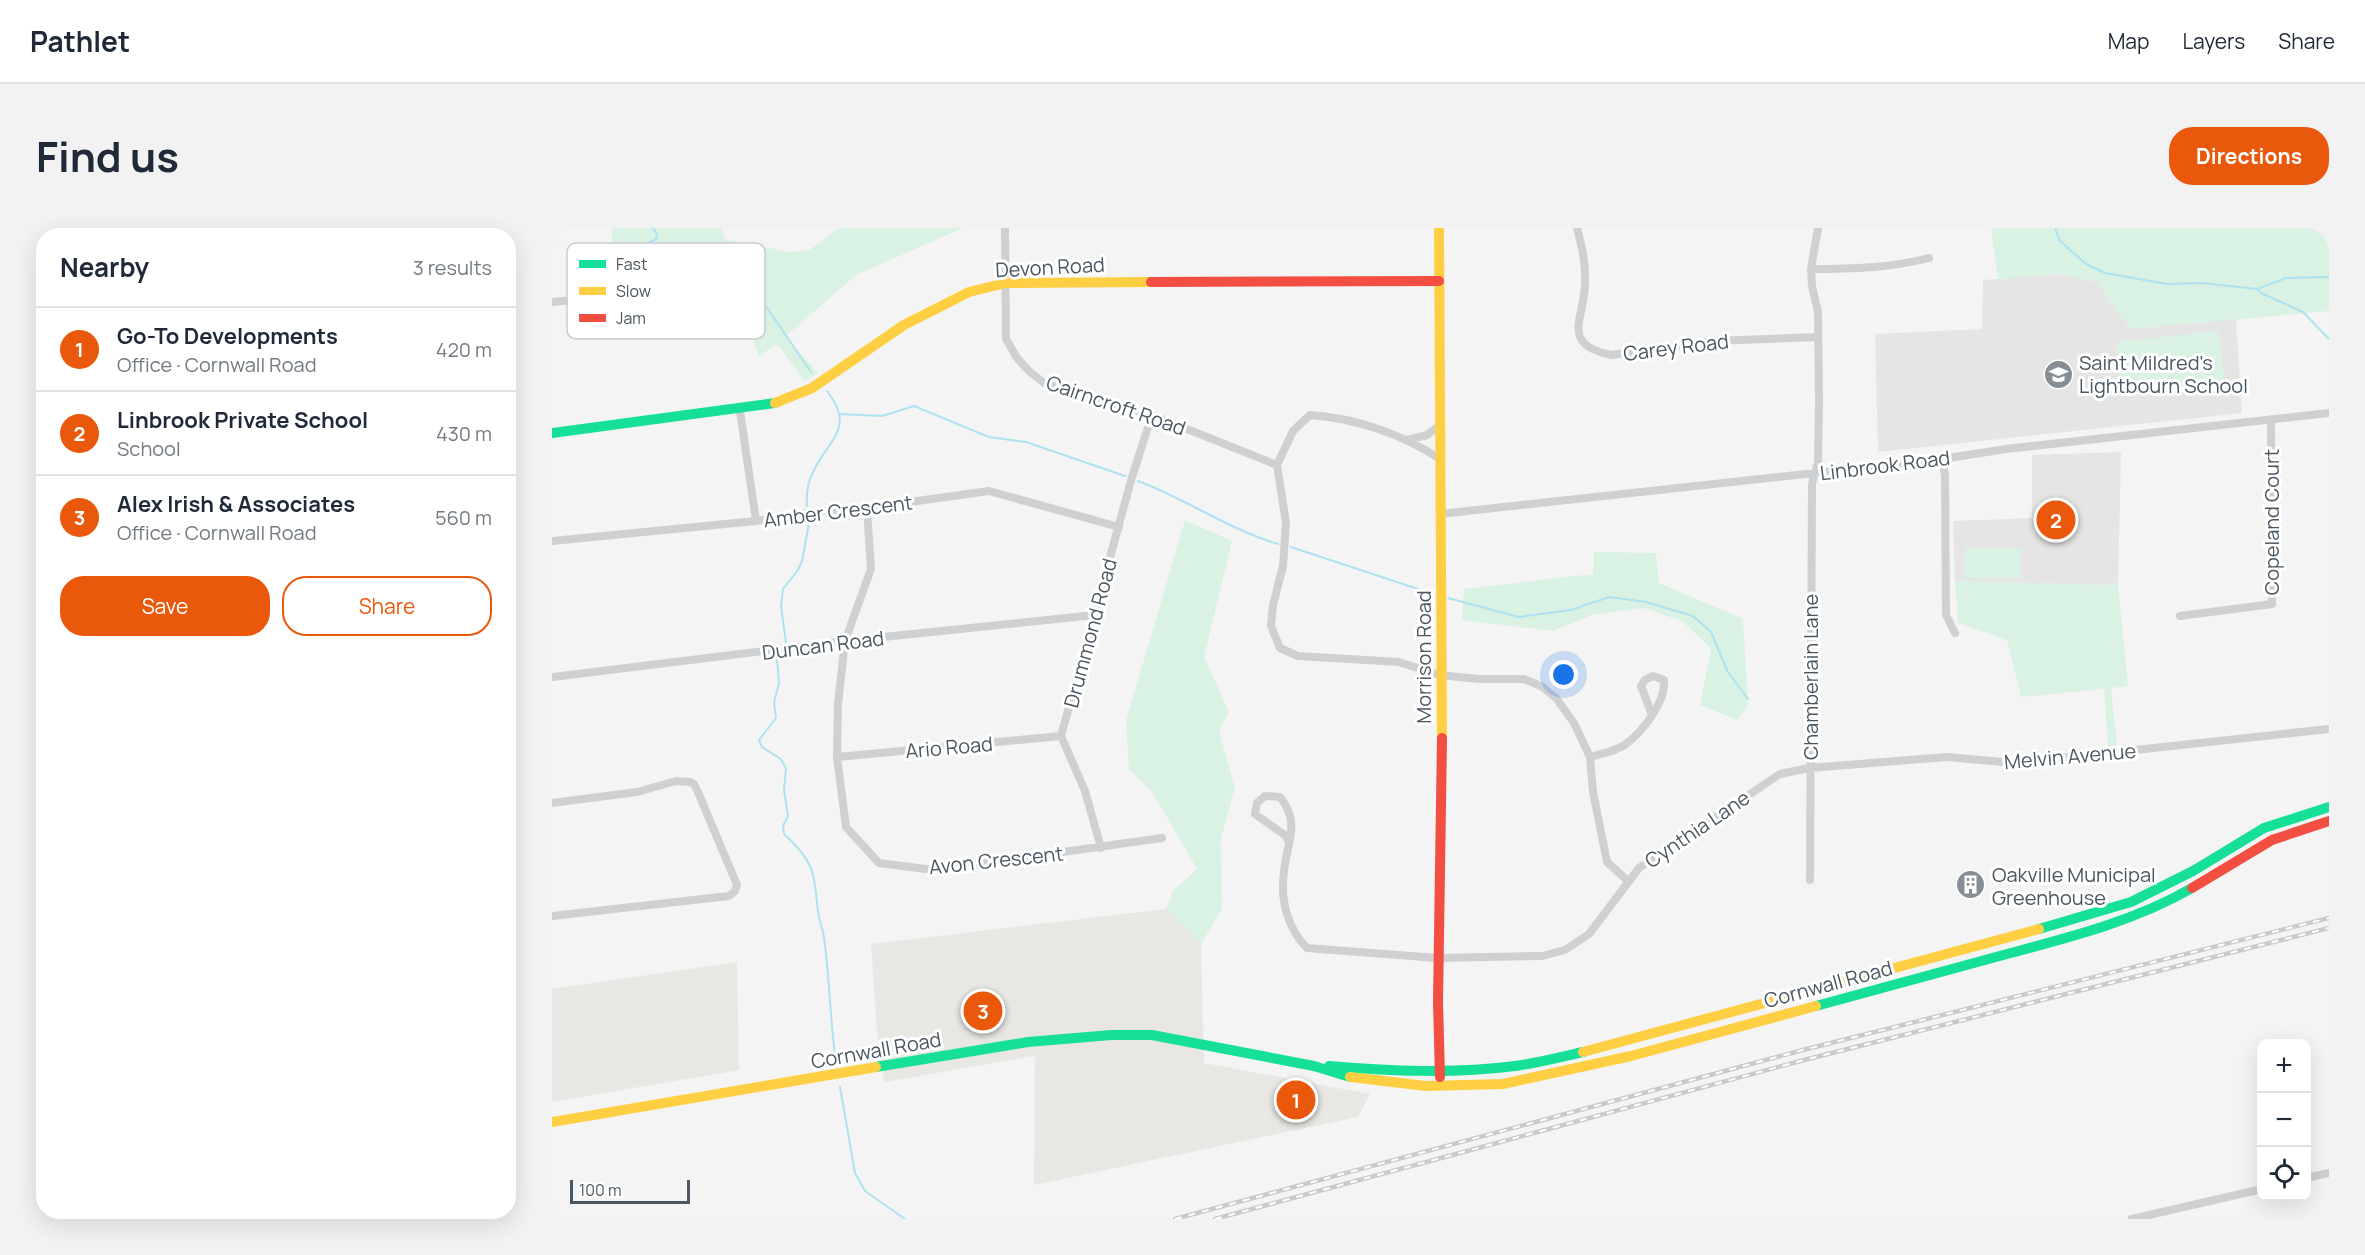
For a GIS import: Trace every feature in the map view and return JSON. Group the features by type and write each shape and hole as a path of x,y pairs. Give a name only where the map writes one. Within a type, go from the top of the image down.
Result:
{"main road":[{"name":"Morrison Road","path":"1439,228 1439,675 1442,779 1437,958 1440,1086"},
{"name":"Devon Road","path":"552,434 740,411 770,405 812,388 904,325 940,305 969,292 1006,283 1439,280"},
{"name":"Cornwall Road","path":"1314,1066 1439,1072 1517,1066 1607,1047 2066,922 2131,902 2193,871 2264,828 2329,807"},
{"name":"Cornwall Road","path":"552,1122 1028,1042 1111,1035 1152,1035 1314,1066 1354,1078 1440,1086 1503,1084 1631,1056 2070,936 2135,916 2186,892 2272,840 2329,821"}],"street":[{"name":"Cairncroft Road","path":"1005,228 1006,339 1017,358 1029,372 1044,383 1152,415 1277,465"},
{"name":"Carey Road","path":"1577,228 1585,261 1585,288 1577,327 1587,347 1611,356 1713,341 1817,338"},
{"name":"Chamberlain Lane","path":"1810,880 1812,484 1818,462 1818,312 1811,269 1818,228"},
{"path":"1811,269 1871,268 1903,265 1929,258"},
{"path":"552,302 567,301"},
{"path":"740,411 756,521"},
{"name":"Linbrook Road","path":"1440,514 1942,459 2007,449 2329,413"},
{"name":"Drummond Road","path":"1061,736 1152,415"},
{"path":"1440,459 1407,440 1337,417 1310,416 1293,431 1277,465 1287,523 1283,566 1273,605 1271,626 1280,648 1298,656 1399,662 1439,675 1478,679 1524,679 1541,686 1556,698 1574,723 1590,758 1593,792 1607,862 1628,881"},
{"name":"Copeland Court","path":"2180,616 2272,604 2271,420"},
{"path":"1407,440 1427,435 1439,426"},
{"path":"1942,459 1945,475 1946,615 1955,633"},
{"name":"Amber Crescent","path":"552,541 756,521 989,491 1119,527"},
{"name":"Avon Crescent","path":"867,508 871,569 845,641 838,704 837,757 846,827 879,863 934,870 1162,838"},
{"name":"Duncan Road","path":"552,677 845,641 1095,615"},
{"path":"1590,758 1624,746 1652,715 1665,690 1664,680 1653,676 1644,680 1641,686 1652,715"},
{"name":"Melvin Avenue","path":"1809,768 1947,757 2014,764 2329,729"},
{"path":"1061,736 1085,791 1101,848"},
{"name":"Ario Road","path":"837,757 1061,736"},
{"name":"Cynthia Lane","path":"1289,843 1284,871 1285,912 1296,937 1307,948 1437,958 1542,956 1565,950 1588,933 1640,868 1771,779 1780,774 1809,768"},
{"path":"552,803 637,792 676,781 690,782 694,784 698,792 736,879 736,888 729,896 552,916"},
{"path":"1265,796 1280,797 1290,809 1292,829 1289,843 1286,836 1255,814 1257,802 1265,796"},
{"path":"2311,1177 2329,1173"},
{"path":"2132,1219 2257,1190"}],"shaded area":[{"name":"Saint Mildred's Lightbourn School","path":"2059,274 2097,282 2131,329 2236,319 2242,413 1878,452 1875,334 1982,329 1983,280"},
{"path":"2121,452 2118,585 1955,581 1953,521 2032,518 2032,455"},
{"path":"1166,909 1201,944 1204,1063 1370,1094 1358,1117 1034,1185 1035,1056 884,1082 878,1046 871,944"},
{"path":"737,962 739,1070 552,1102 552,989"}],"green space":[{"path":"612,228 722,228 725,239 745,243 612,243"},
{"path":"839,228 963,228 856,275 785,337 818,373 804,381 780,347 774,345 759,357 754,339 765,339 765,247 789,252 809,250"},
{"path":"1991,228 2329,228 2329,311 2131,329 2097,282 2059,274 1998,279"},
{"path":"2219,331 2224,379 2121,389 2116,342"},
{"path":"1185,520 1232,541 1204,657 1229,712 1219,731 1235,788 1221,838 1222,909 1201,944 1166,909 1173,891 1197,869 1153,793 1129,769 1126,721"},
{"path":"1965,548 2021,549 2021,578 1965,578"},
{"path":"1594,552 1656,553 1659,583 1743,619 1748,706 1737,720 1700,705 1711,648 1682,621 1644,608 1592,615 1552,631 1462,620 1464,589 1593,574"},
{"path":"1955,581 2118,585 2128,686 2111,688 2117,745 2108,746 2104,689 2021,697 2007,640 1958,623"}],"waterway":[{"path":"648,243 656,239 657,234 653,228"},
{"path":"2055,228 2060,241 2086,264 2105,273 2167,284 2202,283 2257,289 2286,278 2329,277"},
{"path":"2257,289 2303,312 2329,339"},
{"path":"765,305 811,372"},
{"path":"807,506 812,474 840,424 835,404 827,391"},
{"path":"840,414 882,416 914,406 989,437 1026,442 1125,476"},
{"path":"1138,481 1242,530 1278,544"},
{"path":"786,643 781,606 783,589 802,561 809,523"},
{"path":"1291,547 1433,594"},
{"path":"1448,598 1519,617 1571,610 1609,597 1646,602 1693,616 1711,632 1728,672 1748,699"},
{"path":"777,659 779,683 774,702 776,718 759,740 762,747 781,759 786,769 784,790 788,816 783,826 784,834 805,857 814,877 826,954 836,1063"},
{"path":"840,1087 855,1173 865,1191 905,1219"}],"railway":[{"path":"1175,1219 1803,1050 2329,918"},
{"path":"1215,1219 1804,1060 2329,928"}],"traffic: fast":[{"path":"552,433 775,403"},
{"path":"2039,929 2131,902 2193,871 2264,828 2329,807"},
{"path":"1816,1006 2102,927 2148,910 2192,888"},
{"path":"876,1067 1028,1042 1111,1035 1152,1035 1314,1066 1350,1077"},
{"path":"1329,1066 1445,1071 1491,1069 1524,1065 1583,1052"}],"traffic: slow":[{"path":"1439,228 1442,738"},
{"path":"775,403 812,388 904,325 969,292 1006,283 1151,282"},
{"path":"1583,1052 2039,929"},
{"path":"1350,1077 1426,1086 1503,1084 1631,1056 1816,1006"},
{"path":"552,1122 876,1067"}],"traffic: jam":[{"path":"1151,282 1439,281"},
{"path":"1440,1077 1438,1002 1442,738"},
{"path":"2192,888 2272,840 2329,821"}],"place":[{"name":"Saint Mildred's Lightbourn School","path":"2058,374"},
{"name":"Linbrook Private School","path":"2056,520"},
{"name":"Oakville Municipal Greenhouse","path":"1971,885"},
{"name":"Alex Irish & Associates","path":"983,1011"},
{"name":"Go-To Developments","path":"1296,1100"}]}
